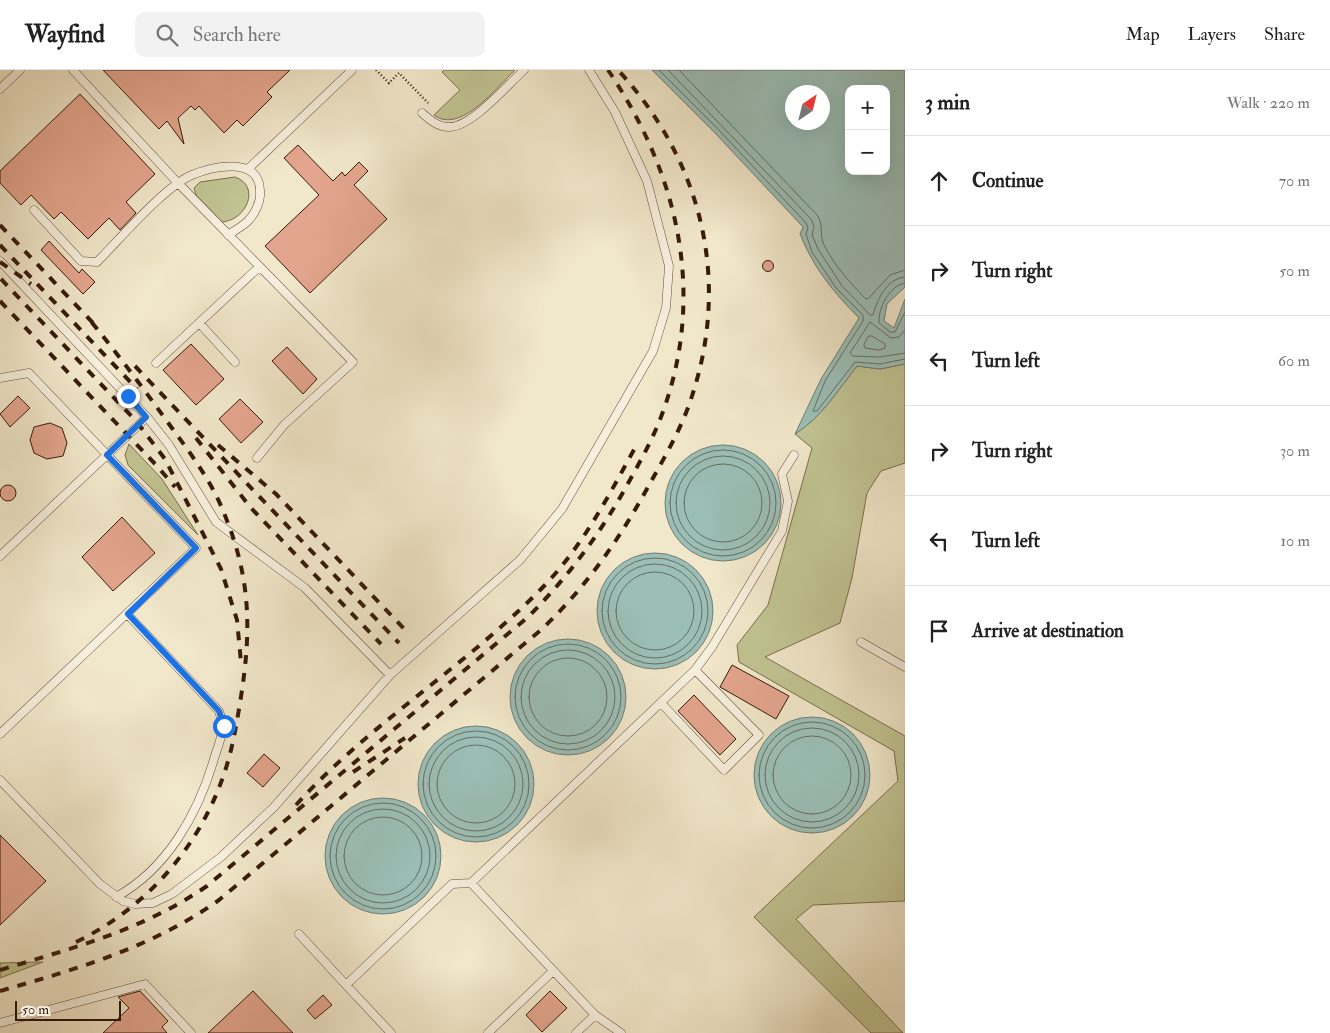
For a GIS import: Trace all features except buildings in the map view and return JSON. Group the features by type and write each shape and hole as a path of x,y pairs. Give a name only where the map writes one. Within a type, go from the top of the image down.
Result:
{"lane":[{"path":"0,89 20,70"},
{"path":"73,70 177,182 353,362 284,425 257,458"},
{"path":"248,169 352,70"},
{"path":"422,113 444,127 464,123 524,70"},
{"path":"0,780 100,884 116,897 141,905 160,901 221,857 274,807 390,675 520,560 543,534 562,509 653,351 666,308 669,266 647,181 615,112 590,70"},
{"path":"34,210 81,261 97,262 177,182 215,167 237,166 248,169 256,176 260,186 260,198 255,211 247,222 228,235"},
{"path":"0,261 146,417 169,445 216,522 305,588 390,675"},
{"path":"156,363 259,267"},
{"path":"200,324 235,362"},
{"path":"0,378 29,373 196,548 0,734"},
{"path":"0,556 146,417"},
{"path":"346,985 452,884 471,883 695,670 712,647 782,531 788,501 782,474 794,455"},
{"path":"116,897 148,875 181,834 195,811 208,782 224,726 219,711 128,614"},
{"path":"861,642 905,667"},
{"path":"661,703 724,770 759,734 695,670"},
{"path":"471,883 595,1015 621,1033"},
{"path":"299,934 391,1033"},
{"path":"488,1033 553,971"},
{"path":"0,1023 144,984 191,1033"},
{"path":"576,1033 595,1015"}],"path":[{"path":"376,70 389,83 399,73 430,105 422,113"}],"green space":[{"path":"444,70 515,70 478,106 455,119 444,120 434,115 460,90 442,72"},
{"path":"235,177 243,181 247,188 248,202 238,215 231,220 222,222 196,195 194,188 200,182"},
{"path":"905,364 905,463 881,471 867,493 852,578 840,623 765,657 905,736 905,901 813,905 796,919 903,1033 871,1033 754,917 898,781 894,751 739,662 737,645 768,605 812,448 795,434 822,411 857,366 880,369"},
{"path":"129,444 162,479 198,535 128,465 125,455"},
{"path":"43,962 0,978 0,963"}],"water":[{"path":"652,70 905,70 905,287 887,304 884,321 894,328 905,299 905,364 880,369 857,366 822,411 795,434 821,379 859,318 832,289 811,257 800,234 803,227 715,133"},
{"path":"723,445 745,450 764,462 776,481 781,503 776,525 764,544 745,556 723,561 701,556 682,544 670,525 665,503 670,481 682,462 701,450"},
{"path":"655,553 677,558 696,570 708,589 713,611 708,633 696,652 677,664 655,669 633,664 614,652 602,633 597,611 602,589 614,570 633,558"},
{"path":"568,639 590,644 609,656 621,675 626,697 621,719 609,738 590,750 568,755 546,750 527,738 515,719 510,697 515,675 527,656 546,644"},
{"path":"812,717 834,722 853,734 865,753 870,775 865,797 853,816 834,828 812,833 790,828 771,816 759,797 754,775 759,753 771,734 790,722"},
{"path":"476,726 498,731 517,743 529,762 534,784 529,806 517,825 498,837 476,842 454,837 435,825 423,806 418,784 423,762 435,743 454,731"},
{"path":"383,798 405,803 424,815 436,834 441,856 436,878 424,897 405,909 383,914 361,909 342,897 330,878 325,856 330,834 342,815 361,803"}],"railway":[{"path":"0,970 81,945 133,926 158,915 207,886 528,617 558,585 597,534 635,470 661,417 675,372 682,326 683,282 678,238 668,194 653,152 633,110 608,70"},
{"path":"0,991 86,965 141,944 194,917 219,900 542,629 573,597 601,562 637,507 678,431 688,408 703,352 709,308 708,265 701,222 688,182 670,142 647,105 618,70"},
{"path":"0,225 93,323"},
{"path":"0,245 137,389"},
{"path":"0,262 31,284"},
{"path":"1,279 136,421 165,459 221,569 237,620 241,662"},
{"path":"0,301 175,487"},
{"path":"76,942 125,912 147,893 185,851 200,827 224,774 232,748 244,678 247,632 245,587 241,565 235,542 215,493 185,446 89,319"},
{"path":"135,366 399,643"},
{"path":"196,438 251,508 381,644"},
{"path":"218,445 276,494 408,633"},
{"path":"296,805 355,747 484,642 545,585 584,536 606,501 636,446"},
{"path":"353,772 405,738"}],"route":[{"path":"128,396 146,417 107,455 196,548 128,614 219,711 224,726"}]}
